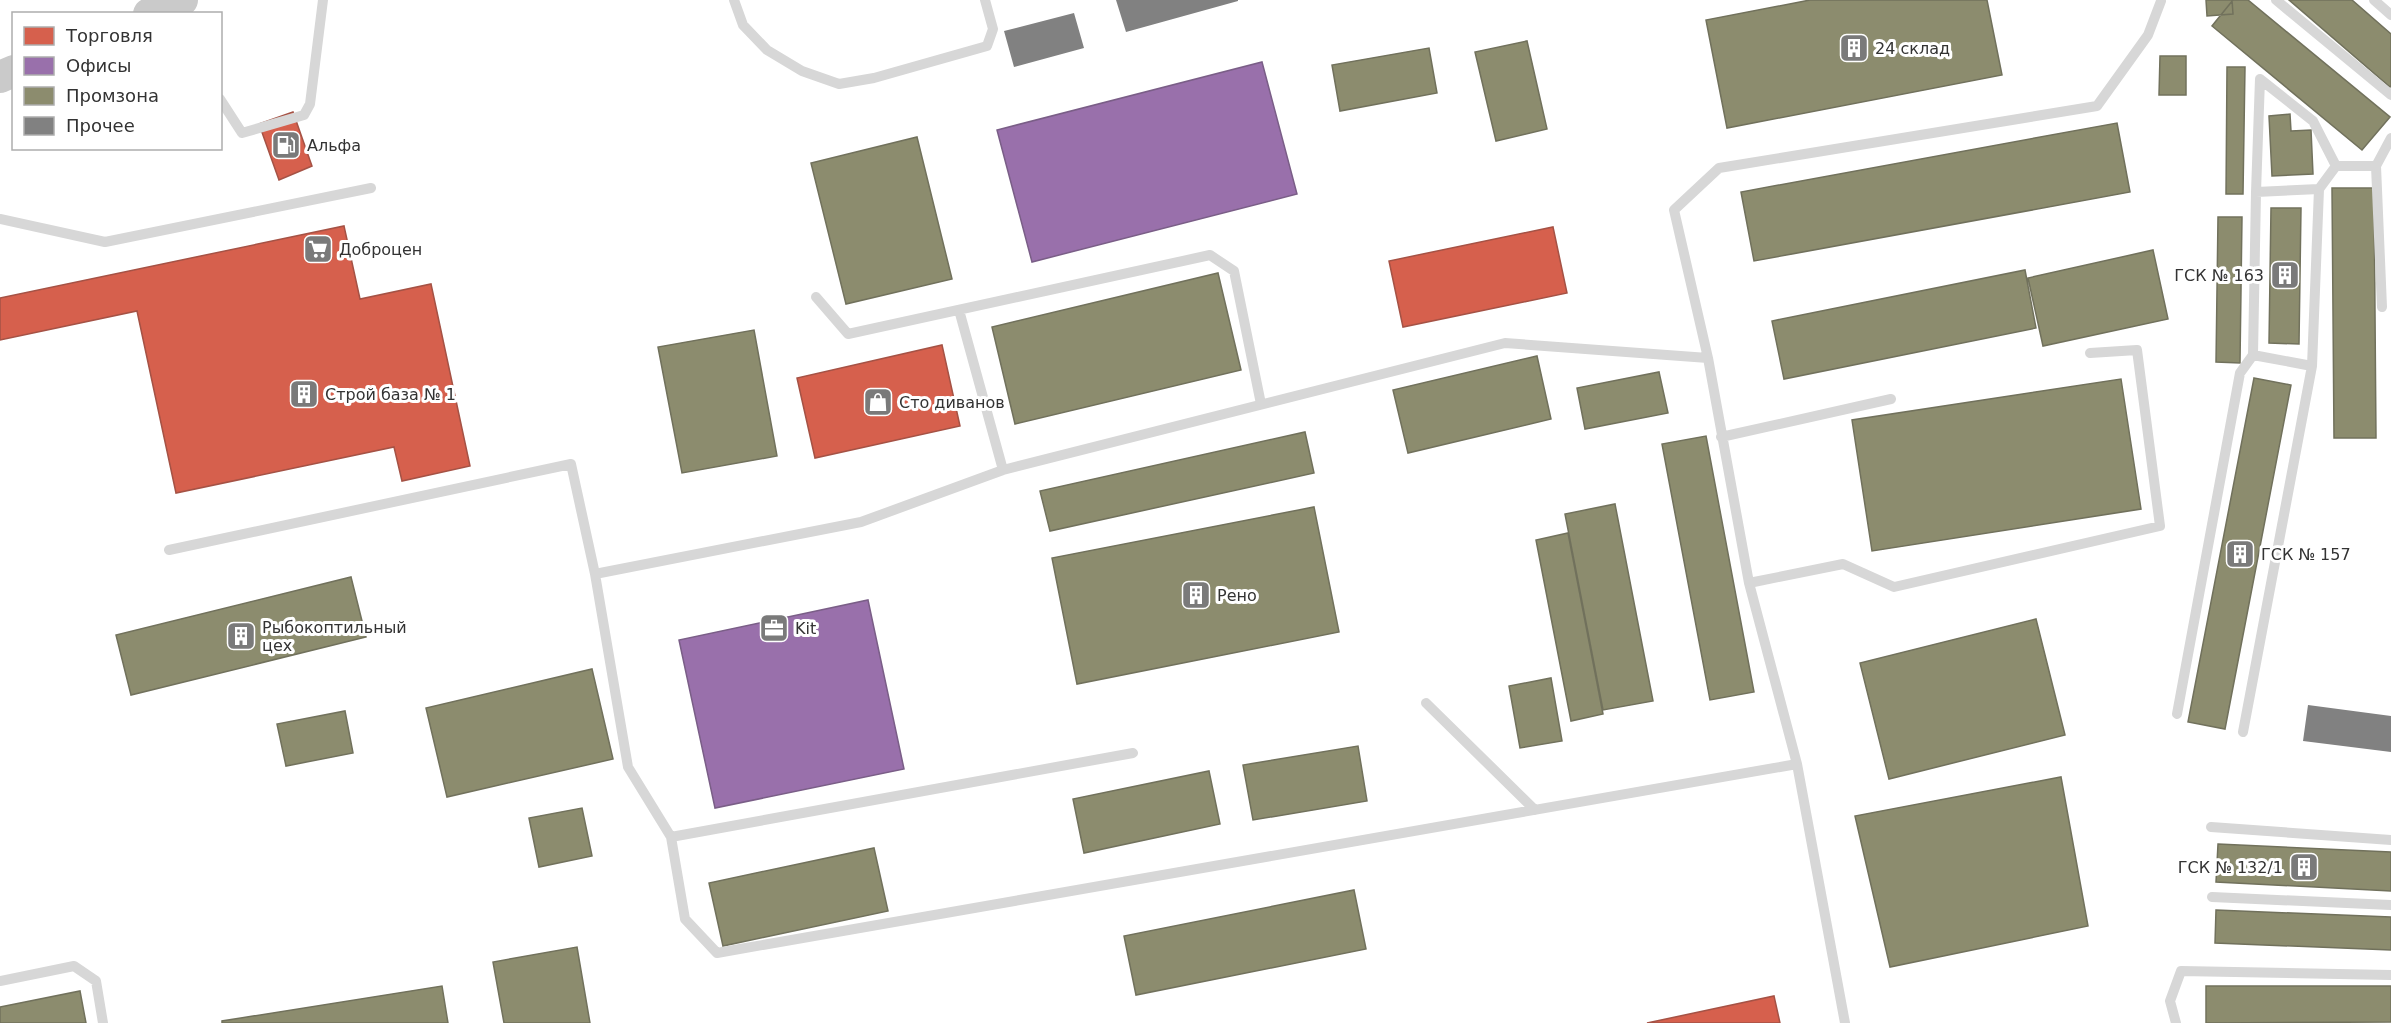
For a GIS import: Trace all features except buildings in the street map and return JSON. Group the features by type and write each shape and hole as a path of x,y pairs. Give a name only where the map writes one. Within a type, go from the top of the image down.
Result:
{"lane":[{"path":"222,102 242,133 304,115 310,104 323,0"},
{"path":"734,0 742,25 767,50 802,71 838,84 874,78 987,46 993,29 985,0"},
{"path":"2276,0 2391,95"},
{"path":"2374,0 2391,15"},
{"path":"1845,1023 1797,764 1749,583 1708,358 1674,210 1719,168 2097,106 2148,35 2161,1"},
{"path":"2178,714 2240,373 2253,355 2260,79 2313,121 2337,166"},
{"path":"2382,307 2376,166 2391,138"},
{"path":"2337,166 2376,166"},
{"path":"2243,732 2312,366 2319,189 2337,166"},
{"path":"0,219 105,242 370,188"},
{"path":"2256,192 2319,189"},
{"path":"816,297 848,334 1210,255 1234,271 1262,404"},
{"path":"959,310 1003,470"},
{"path":"595,574 861,522 1003,470 1505,343 1708,358"},
{"path":"1749,583 1843,564 1894,587 2160,526 2137,350 2090,353"},
{"path":"2253,355 2312,366"},
{"path":"1721,437 1891,399"},
{"path":"169,550 572,464 595,574 628,767 671,837 685,919 717,953 1797,764"},
{"path":"1426,703 1535,810"},
{"path":"671,837 1133,753"},
{"path":"2211,827 2391,840"},
{"path":"2212,897 2391,905"},
{"path":"0,981 74,966 96,981 103,1023"},
{"path":"2176,1023 2170,1001 2181,971 2391,975"}],"place":[{"name":"24 склад","path":"1854,48"},
{"name":"Альфа","path":"286,145"},
{"name":"Доброцен","path":"318,249"},
{"name":"ГСК № 163","path":"2285,275"},
{"name":"Строй база № 1","path":"304,394"},
{"name":"Сто диванов","path":"878,402"},
{"name":"ГСК № 157","path":"2240,554"},
{"name":"Рено","path":"1196,595"},
{"name":"Kit","path":"774,628"},
{"name":"Рыбокоптильный цех","path":"241,636"},
{"name":"ГСК № 132/1","path":"2304,867"}]}
